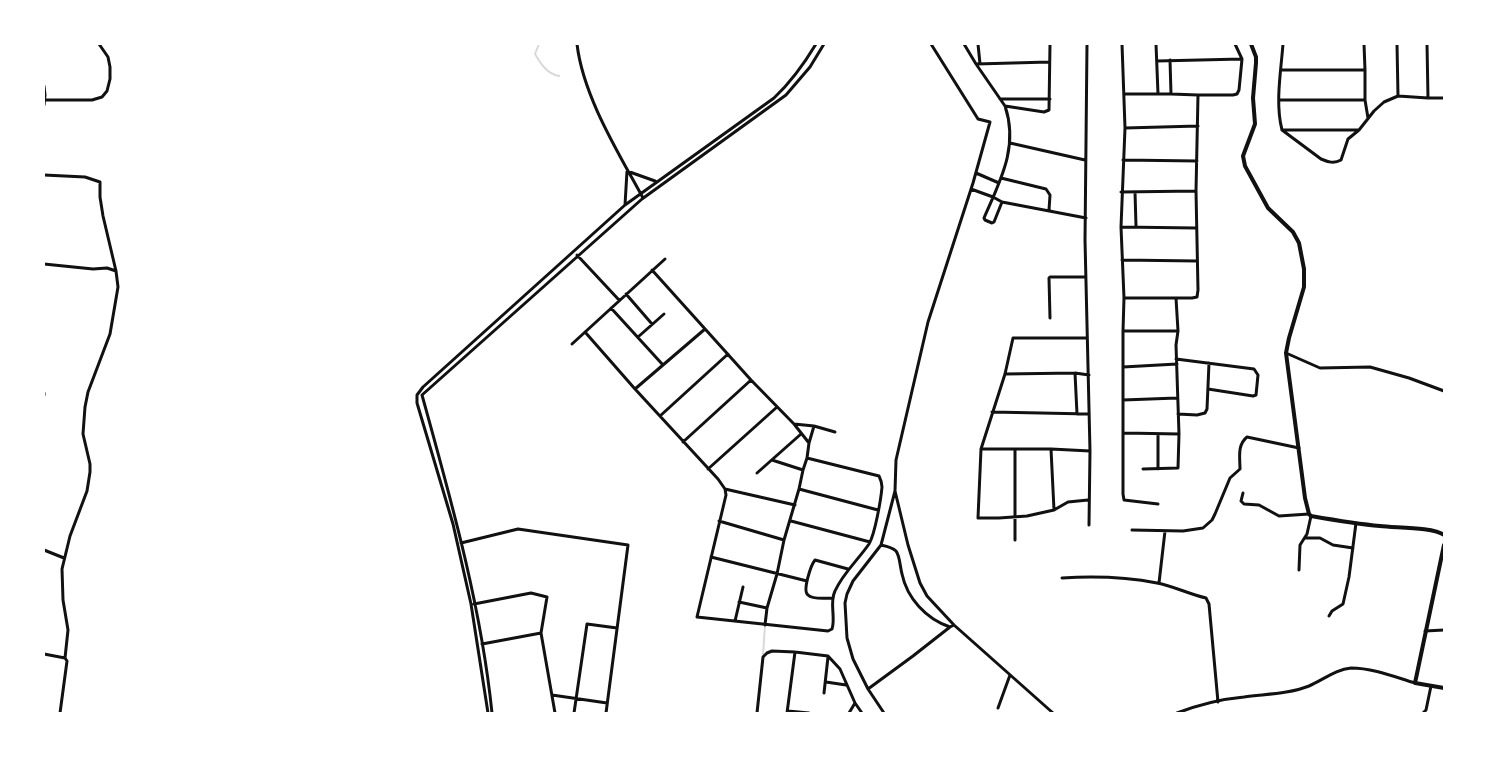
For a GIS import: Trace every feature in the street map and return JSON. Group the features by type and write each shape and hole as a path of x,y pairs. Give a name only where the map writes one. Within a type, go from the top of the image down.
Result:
{"street":[{"path":"45,100 92,100 102,97 107,91 110,67 108,57 99,44"},
{"path":"577,44 578,56 588,89 627,171 643,198"},
{"path":"460,544 417,403 417,394 625,205 774,98 783,90 802,66 816,44"},
{"path":"422,395 643,198 786,95 810,67 824,44"},
{"path":"884,713 868,689 849,648 845,603 853,581 881,545 895,491 896,460 928,322 976,173 990,122 978,119 931,44"},
{"path":"964,44 1005,106 1009,125 1010,143 1008,160 984,218 985,220 992,224 994,222 1002,202"},
{"path":"978,44 978,64"},
{"path":"1005,106 1047,112 1049,110 1050,44"},
{"path":"1087,44 1085,277 1089,374 1089,525"},
{"path":"1122,44 1125,128 1121,192 1124,298 1124,500 1158,504"},
{"path":"1156,44 1158,94"},
{"path":"1124,94 1237,94 1242,59 1235,44"},
{"path":"1251,44 1256,57 1253,98 1255,124 1243,156 1244,166 1268,208 1293,232 1298,243 1304,268 1304,287 1286,353 1305,498 1310,515 1307,534 1300,544 1300,570"},
{"path":"1283,44 1280,100 1282,130 1321,159 1328,162 1341,160 1348,139 1359,130 1384,102 1398,96 1444,98"},
{"path":"1364,44 1365,100 1368,119"},
{"path":"1397,44 1398,96"},
{"path":"1427,44 1428,98"},
{"path":"1157,61 1242,59"},
{"path":"1170,60 1171,94"},
{"path":"978,64 1050,62"},
{"path":"1282,70 1365,70"},
{"path":"44,86 44,105"},
{"path":"1124,298 1197,297 1196,191 1198,95"},
{"path":"1000,99 1050,99"},
{"path":"1280,100 1365,100"},
{"path":"1125,128 1198,126"},
{"path":"1282,130 1359,130"},
{"path":"1010,143 1085,160"},
{"path":"1123,160 1198,161"},
{"path":"627,171 656,182"},
{"path":"625,205 627,171"},
{"path":"976,173 999,183"},
{"path":"44,175 85,178 100,182 103,216 118,287 110,334 88,392 85,407 83,434 90,464 89,483 70,536 62,569 62,586 68,630 65,658 68,661 60,713"},
{"path":"1001,178 1046,188 1050,196 1049,210"},
{"path":"971,189 1002,202 1086,218"},
{"path":"1121,192 1196,191"},
{"path":"1135,192 1136,226"},
{"path":"1121,226 1196,228"},
{"path":"573,252 619,300"},
{"path":"572,344 665,258"},
{"path":"1122,260 1197,261"},
{"path":"44,264 108,268 116,271"},
{"path":"652,270 751,380 794,424 808,443"},
{"path":"1050,318 1050,276 1085,277"},
{"path":"626,294 652,324"},
{"path":"1143,469 1178,468 1179,434 1176,345 1178,331 1176,298"},
{"path":"611,308 663,365"},
{"path":"638,337 664,314"},
{"path":"635,389 705,329"},
{"path":"1123,331 1178,331"},
{"path":"585,332 725,489 726,495 697,617 831,630 833,627 832,598 848,569 870,542 882,488 881,480 879,476 807,458"},
{"path":"1087,338 1013,338 1005,374 981,449 978,518 1016,517 1054,510 1068,502 1089,500"},
{"path":"1286,353 1320,368 1370,367 1444,390"},
{"path":"660,416 728,354"},
{"path":"1123,367 1176,361 1254,369 1258,375 1256,395 1253,396 1208,390"},
{"path":"1178,414 1198,415 1205,413 1207,409 1209,363"},
{"path":"1075,373 1077,414"},
{"path":"1005,374 1089,374"},
{"path":"683,442 751,380"},
{"path":"417,394 422,395"},
{"path":"422,395 455,515 492,713"},
{"path":"1124,400 1177,398"},
{"path":"708,469 777,407"},
{"path":"992,412 1089,414"},
{"path":"794,424 814,426 835,432"},
{"path":"765,625 784,540 795,505 802,470 807,458 808,443 814,426"},
{"path":"1124,433 1179,434"},
{"path":"757,473 801,434"},
{"path":"1158,434 1158,469"},
{"path":"1132,530 1183,531 1203,528 1212,520 1218,509 1230,478 1240,469 1240,448 1244,438 1247,437 1299,448"},
{"path":"981,449 1090,450"},
{"path":"1015,449 1015,540"},
{"path":"1051,449 1054,510"},
{"path":"771,460 802,470"},
{"path":"725,489 795,505"},
{"path":"799,489 878,510"},
{"path":"895,491 908,545 920,583 927,596 954,626 1053,713"},
{"path":"1243,493 1241,502 1244,504 1259,505 1279,516 1310,515 1444,534"},
{"path":"719,521 784,540"},
{"path":"790,521 870,542"},
{"path":"1329,616 1332,611 1343,604 1349,577 1356,523"},
{"path":"460,544 518,529 628,546 606,713"},
{"path":"1159,583 1165,531"},
{"path":"1305,538 1320,538 1333,545 1353,548"},
{"path":"881,545 891,547 897,552 902,576 908,592 920,608 937,623 950,627"},
{"path":"1416,683 1425,631 1444,545"},
{"path":"44,550 64,558"},
{"path":"711,557 807,581"},
{"path":"832,598 808,596 806,593 805,589 812,564 815,560 848,569"},
{"path":"1062,578 1092,576 1159,583 1206,598 1209,604 1218,702"},
{"path":"735,621 743,587"},
{"path":"473,604 531,593 547,597 541,634 555,713"},
{"path":"740,602 768,608"},
{"path":"574,713 587,624 617,628"},
{"path":"868,689 950,627 954,626"},
{"path":"1425,631 1444,630"},
{"path":"480,644 541,634"},
{"path":"480,644 488,713"},
{"path":"757,713 763,657 772,651 828,656 840,669 855,703 862,713"},
{"path":"795,652 787,712 809,713"},
{"path":"44,654 65,658"},
{"path":"824,693 828,656"},
{"path":"1177,713 1193,707 1308,686 1350,668 1444,688"},
{"path":"998,708 1010,675"},
{"path":"826,682 847,686"},
{"path":"1422,713 1426,710 1431,686"},
{"path":"552,695 607,703"},
{"path":"849,713 855,703"}],"waterway":[{"path":"539,44 535,54 537,58 548,71 559,76"},
{"path":"763,655 765,625"}]}
